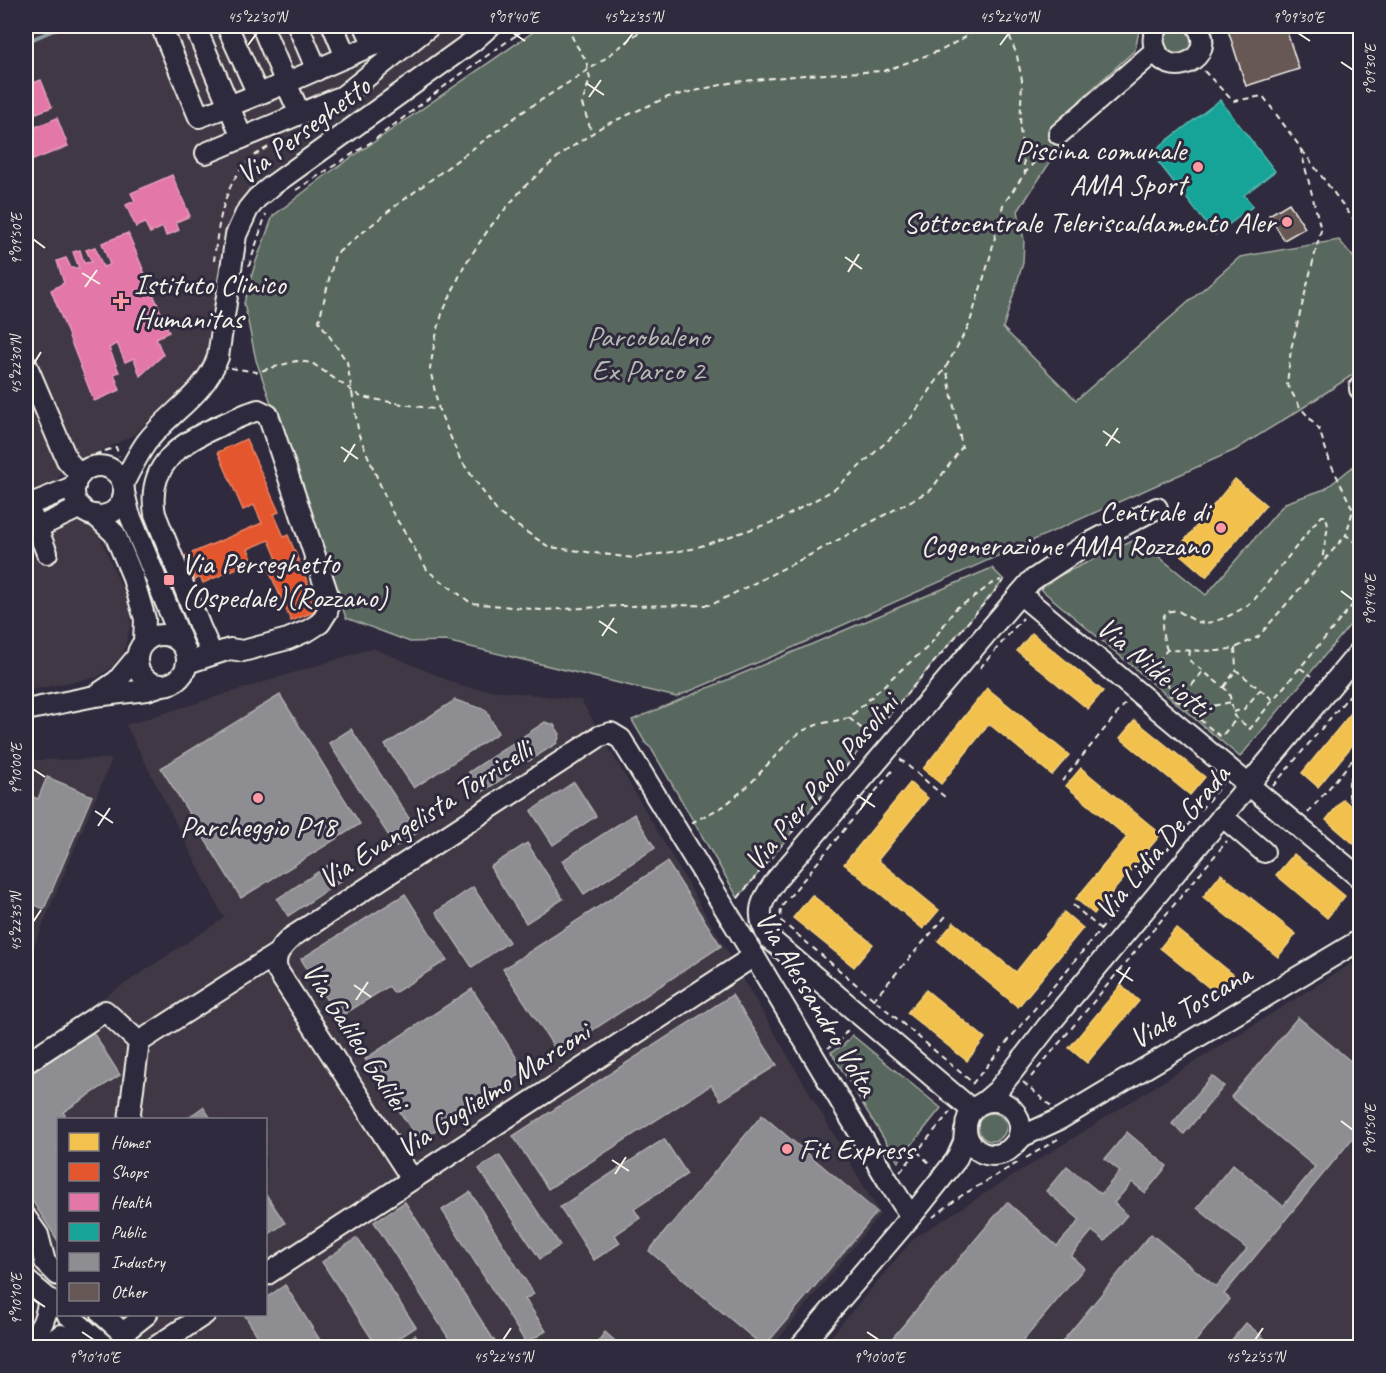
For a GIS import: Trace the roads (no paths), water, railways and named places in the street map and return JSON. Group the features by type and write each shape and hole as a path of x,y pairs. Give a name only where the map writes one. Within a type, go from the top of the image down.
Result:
{"street":[{"path":"162,26 199,117 374,45 396,35 406,26"},
{"path":"195,26 242,138"},
{"path":"227,26 258,94"},
{"path":"262,26 300,114"},
{"path":"298,26 317,70"},
{"path":"333,26 346,57"},
{"path":"365,26 374,45"},
{"path":"206,153 343,96 430,26"},
{"name":"Via Perseghetto","path":"124,488 147,442 212,373 219,357 237,235 248,209 256,198 490,26"},
{"path":"1159,26 1154,35 1156,50 1160,57 1172,64 1180,65 1193,60 1202,46 1197,26"},
{"path":"1059,134 1156,50"},
{"path":"26,364 67,460 78,480 76,500 116,534 132,574 145,619 140,673 154,684 162,685"},
{"path":"185,655 212,654 230,649 243,651 288,639 320,623 327,612 330,601 268,415 258,411 183,443 158,474 153,487 152,499 155,514 212,654"},
{"name":"Via Perseghetto","path":"100,466 147,442"},
{"path":"26,710 95,696 147,690 178,679 184,672 185,655 129,513 119,476 100,466 91,468 78,480 26,506 31,531 47,552"},
{"path":"31,531 88,511 108,514 116,510 121,503 124,488"},
{"name":"Via Pier Paolo Pasolini","path":"972,1104 860,1016 770,938 760,918 760,907 764,896 777,879 887,749 1028,593 1082,547 1157,508"},
{"name":"Via Nilde iotti","path":"1028,593 1136,690 1360,878"},
{"path":"95,696 117,681 152,637 165,635 174,638 185,655"},
{"name":"Via Lidia De Grada","path":"972,1104 1018,1078 1047,1027 1115,945 1230,823 1360,651"},
{"name":"Via Evangelista Torricelli","path":"139,1042 278,953 292,937 600,736 611,733"},
{"name":"Via Alessandro Volta","path":"611,733 621,739 888,1181 906,1209 919,1215"},
{"path":"1360,784 1360,795"},
{"path":"1230,823 1264,852"},
{"name":"Viale Toscana","path":"1013,1146 1023,1136 1051,1123 1360,940"},
{"name":"Via Galileo Galilei","path":"278,953 275,963 278,970 412,1179"},
{"name":"Via Guglielmo Marconi","path":"267,1274 754,956"},
{"path":"26,1063 105,1011 139,1042 129,1118"},
{"path":"799,1347 935,1196 971,1162 982,1156 1005,1152 1013,1146 1020,1129 1018,1118 1010,1107 1008,1086 1018,1078"},
{"path":"919,1215 959,1155 972,1104 998,1101 1027,1118 1051,1123"},
{"path":"965,1131 974,1147 983,1153 992,1155"},
{"path":"26,1218 38,1235 45,1262 57,1274"},
{"path":"26,1280 54,1304 44,1323 34,1335 26,1339"},
{"path":"69,1316 105,1347"},
{"path":"104,1316 123,1333 144,1316"},
{"path":"154,1347 185,1339 204,1316"},
{"path":"46,1345 61,1335 80,1343 105,1347"}],"waterway":[{"path":"26,42 63,26"}],"place":[{"name":"Piscina comunale AMA Sport","path":"1198,167"},
{"name":"Sottocentrale Teleriscaldamento Aler","path":"1287,222"},
{"name":"Istituto Clinico Humanitas","path":"121,301"},
{"name":"Centrale di Cogenerazione AMA Rozzano","path":"1221,528"},
{"name":"Via Perseghetto (Ospedale)(Rozzano)","path":"169,580"},
{"name":"Parcheggio P18","path":"258,798"},
{"name":"Fit Express","path":"787,1149"}],"park label":[{"name":"Parcobaleno Ex Parco 2","path":"648,353"}]}
